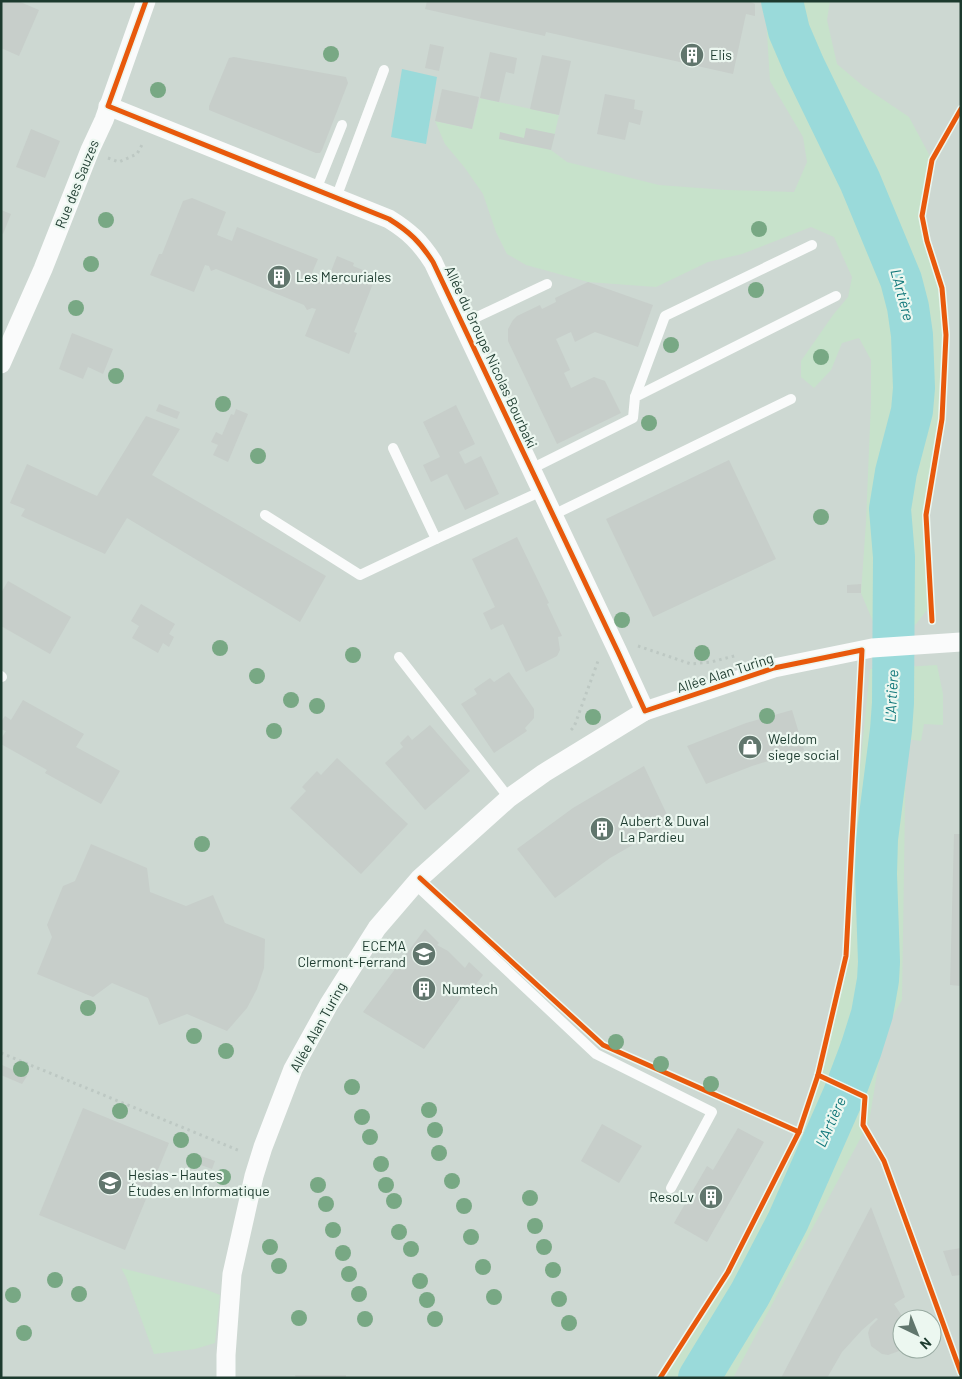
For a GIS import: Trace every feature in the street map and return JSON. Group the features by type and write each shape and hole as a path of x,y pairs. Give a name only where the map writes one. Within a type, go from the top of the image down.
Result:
{"street":[{"name":"Rue des Sauzes","path":"1,364 43,270 108,106 146,1"},
{"name":"Allée du Groupe Nicolas Bourbaki","path":"108,106 389,219 406,229 420,243 433,262 645,711"},
{"name":"Allée Alan Turing","path":"226,1378 232,1274 254,1176 263,1147 293,1070 329,1004 378,928 415,884 509,798 544,773 645,711 774,668 872,648 961,642"}],"lane":[{"path":"336,198 384,70"},
{"path":"316,190 342,124"},
{"path":"531,469 633,418 635,397 664,316 812,245"},
{"path":"462,324 547,284"},
{"path":"635,397 836,296"},
{"path":"553,515 791,399"},
{"path":"393,448 436,539"},
{"path":"266,515 360,575 542,492"},
{"path":"399,657 509,798"},
{"path":"415,884 596,1054 712,1112 672,1188"}],"path":[{"path":"90,150 119,162 137,154 153,125"},
{"path":"143,144 151,147"},
{"path":"1,1053 240,1151"}],"shaded area":[{"path":"1,1 961,1 961,1378 1,1378"}],"green space":[{"path":"765,1 830,1 827,20 837,64 863,86 909,117 932,160 922,216 927,241 942,288 946,335 942,419 926,515 931,605 916,624 906,632 882,634 874,624 861,593 866,522 871,360 859,338 842,343 831,370 814,388 801,377 801,361 848,297 852,277 834,237 811,227 742,254 708,262 656,287 588,282 526,265 507,254 496,232 483,194 445,144 435,121 472,129 480,98 559,115 551,150 567,162 659,185 726,190 794,192 807,162 803,137 770,81"},
{"path":"937,665 943,694 943,725 924,724 921,741 906,739 902,1000 884,1031 869,1122 733,1378 660,1378 728,1272 799,1132 818,1075 846,956 852,847 870,669"},
{"path":"121,1268 205,1289 220,1295 215,1343 195,1349 154,1354"}],"water":[{"path":"402,69 437,77 426,144 391,137"}],"building":[{"path":"1,1 18,1 39,10 19,56 1,48"},
{"name":"Elis","path":"427,1 749,1 755,4 755,16 746,14 733,74 546,32 545,36 425,9"},
{"path":"430,44 444,47 439,71 425,68"},
{"path":"490,52 517,58 514,74 506,72 499,102 480,98"},
{"path":"542,55 571,61 559,115 530,109"},
{"path":"234,57 346,77 348,83 320,153 209,110 229,58"},
{"path":"442,89 479,97 472,129 435,121"},
{"path":"605,94 635,100 634,109 643,111 640,125 629,122 625,140 597,134"},
{"path":"526,128 555,134 551,150 499,139 500,132 524,138"},
{"path":"31,129 60,141 45,178 16,167"},
{"name":"Les Mercuriales","path":"192,198 226,212 217,235 232,241 237,227 318,259 312,273 328,279 337,256 354,263 353,266 370,273 374,281 354,332 357,333 349,354 305,336 316,309 307,310 304,305 216,269 211,271 209,266 205,265 194,292 150,275 159,254 162,254 183,201"},
{"path":"1,210 11,214 3,234 1,233"},
{"path":"588,282 653,305 638,347 595,332 575,342 571,332 556,339 570,370 564,373 571,388 594,377 605,381 621,413 557,444 508,341 508,329 517,316 540,305 542,309 556,302 555,298"},
{"path":"72,333 113,349 103,374 88,367 83,379 59,369"},
{"path":"159,404 180,412 177,419 156,411"},
{"path":"456,405 475,444 459,452 465,464 481,456 499,494 465,510 447,474 431,482 423,465 440,457 423,422"},
{"path":"236,409 248,414 228,462 213,455 218,445 211,442 216,432 222,435 231,414 234,415"},
{"path":"146,416 180,429 152,475 326,576 300,622 127,518 105,554 21,516 25,509 10,503 27,464 97,496"},
{"path":"729,460 776,559 653,617 606,519"},
{"path":"517,537 549,603 547,604 562,636 558,637 560,650 557,656 526,672 503,624 491,630 483,613 495,607 472,559"},
{"path":"8,581 71,617 50,654 1,626 1,593"},
{"path":"861,584 861,593 847,593 847,585"},
{"path":"141,604 175,624 169,634 174,637 169,647 163,643 158,653 132,638 139,626 131,621"},
{"path":"509,672 534,709 534,718 525,728 527,731 494,753 461,704 477,694 474,689 490,678 494,682"},
{"path":"23,700 84,734 76,747 120,771 101,804 45,773 47,770 1,744 1,739 6,731 1,729 1,722 5,716 11,720"},
{"path":"792,710 804,750 752,766 706,784 687,746 746,723"},
{"path":"430,725 470,771 425,810 385,763 403,747 400,743 408,735 412,740"},
{"path":"337,758 408,824 361,874 290,808 306,791 302,787 317,771 321,775"},
{"name":"Aubert & Duval La Pardieu","path":"644,766 671,823 610,858 555,898 517,849 573,808"},
{"path":"954,834 961,834 961,986 950,985"},
{"path":"91,844 147,868 150,892 186,906 213,895 225,923 265,939 264,968 257,989 247,1008 227,1031 187,1014 159,1025 148,998 112,983 93,997 37,974 52,937 47,925 63,886 75,881"},
{"name":"Numtech","path":"425,929 439,943 437,945 448,951 465,968 469,962 483,975 472,990 468,988 424,1049 363,1012"},
{"path":"2,1065 27,1076 22,1084 1,1075"},
{"path":"83,1108 169,1143 125,1250 39,1215"},
{"path":"602,1124 642,1146 619,1183 581,1161"},
{"name":"ResoLv","path":"738,1128 764,1142 707,1242 674,1223 707,1166 713,1170"},
{"path":"201,1156 215,1161 212,1169 198,1164"},
{"path":"871,1207 905,1297 894,1304 897,1309 892,1309 892,1354 882,1354 871,1346 868,1333 870,1327 878,1319 876,1318 842,1352 827,1378 781,1378"},
{"path":"961,1248 961,1275 952,1276 943,1251"},
{"path":"295,1375 346,1375 346,1378 296,1378"}],"waterway":[{"name":"L'Artière","path":"699,1378 750,1294 788,1221 844,1094 872,1014 879,962 876,874 877,839 893,703 894,557 890,509 896,472 912,411 914,388 912,335 908,307 901,280 860,181 789,31 782,1"}],"cycle path":[{"path":"146,1 108,106 389,219 403,228 419,243 433,262 645,711 774,668 862,650 846,956 818,1075 799,1132 728,1272 660,1378"},
{"path":"932,621 926,515 942,419 946,335 942,288 927,241 922,216 932,160 961,109"},
{"path":"420,878 603,1045 799,1132"},
{"path":"818,1075 865,1097 863,1125 884,1161 961,1373"}],"place":[{"name":"Elis","path":"692,55"},
{"name":"Les Mercuriales","path":"279,277"},
{"name":"Weldom siege social","path":"750,747"},
{"name":"Aubert & Duval La Pardieu","path":"602,829"},
{"name":"ECEMA Clermont-Ferrand","path":"424,954"},
{"name":"Numtech","path":"424,989"},
{"name":"Hesias - Hautes Études en Informatique","path":"110,1183"},
{"name":"ResoLv","path":"711,1197"}]}
